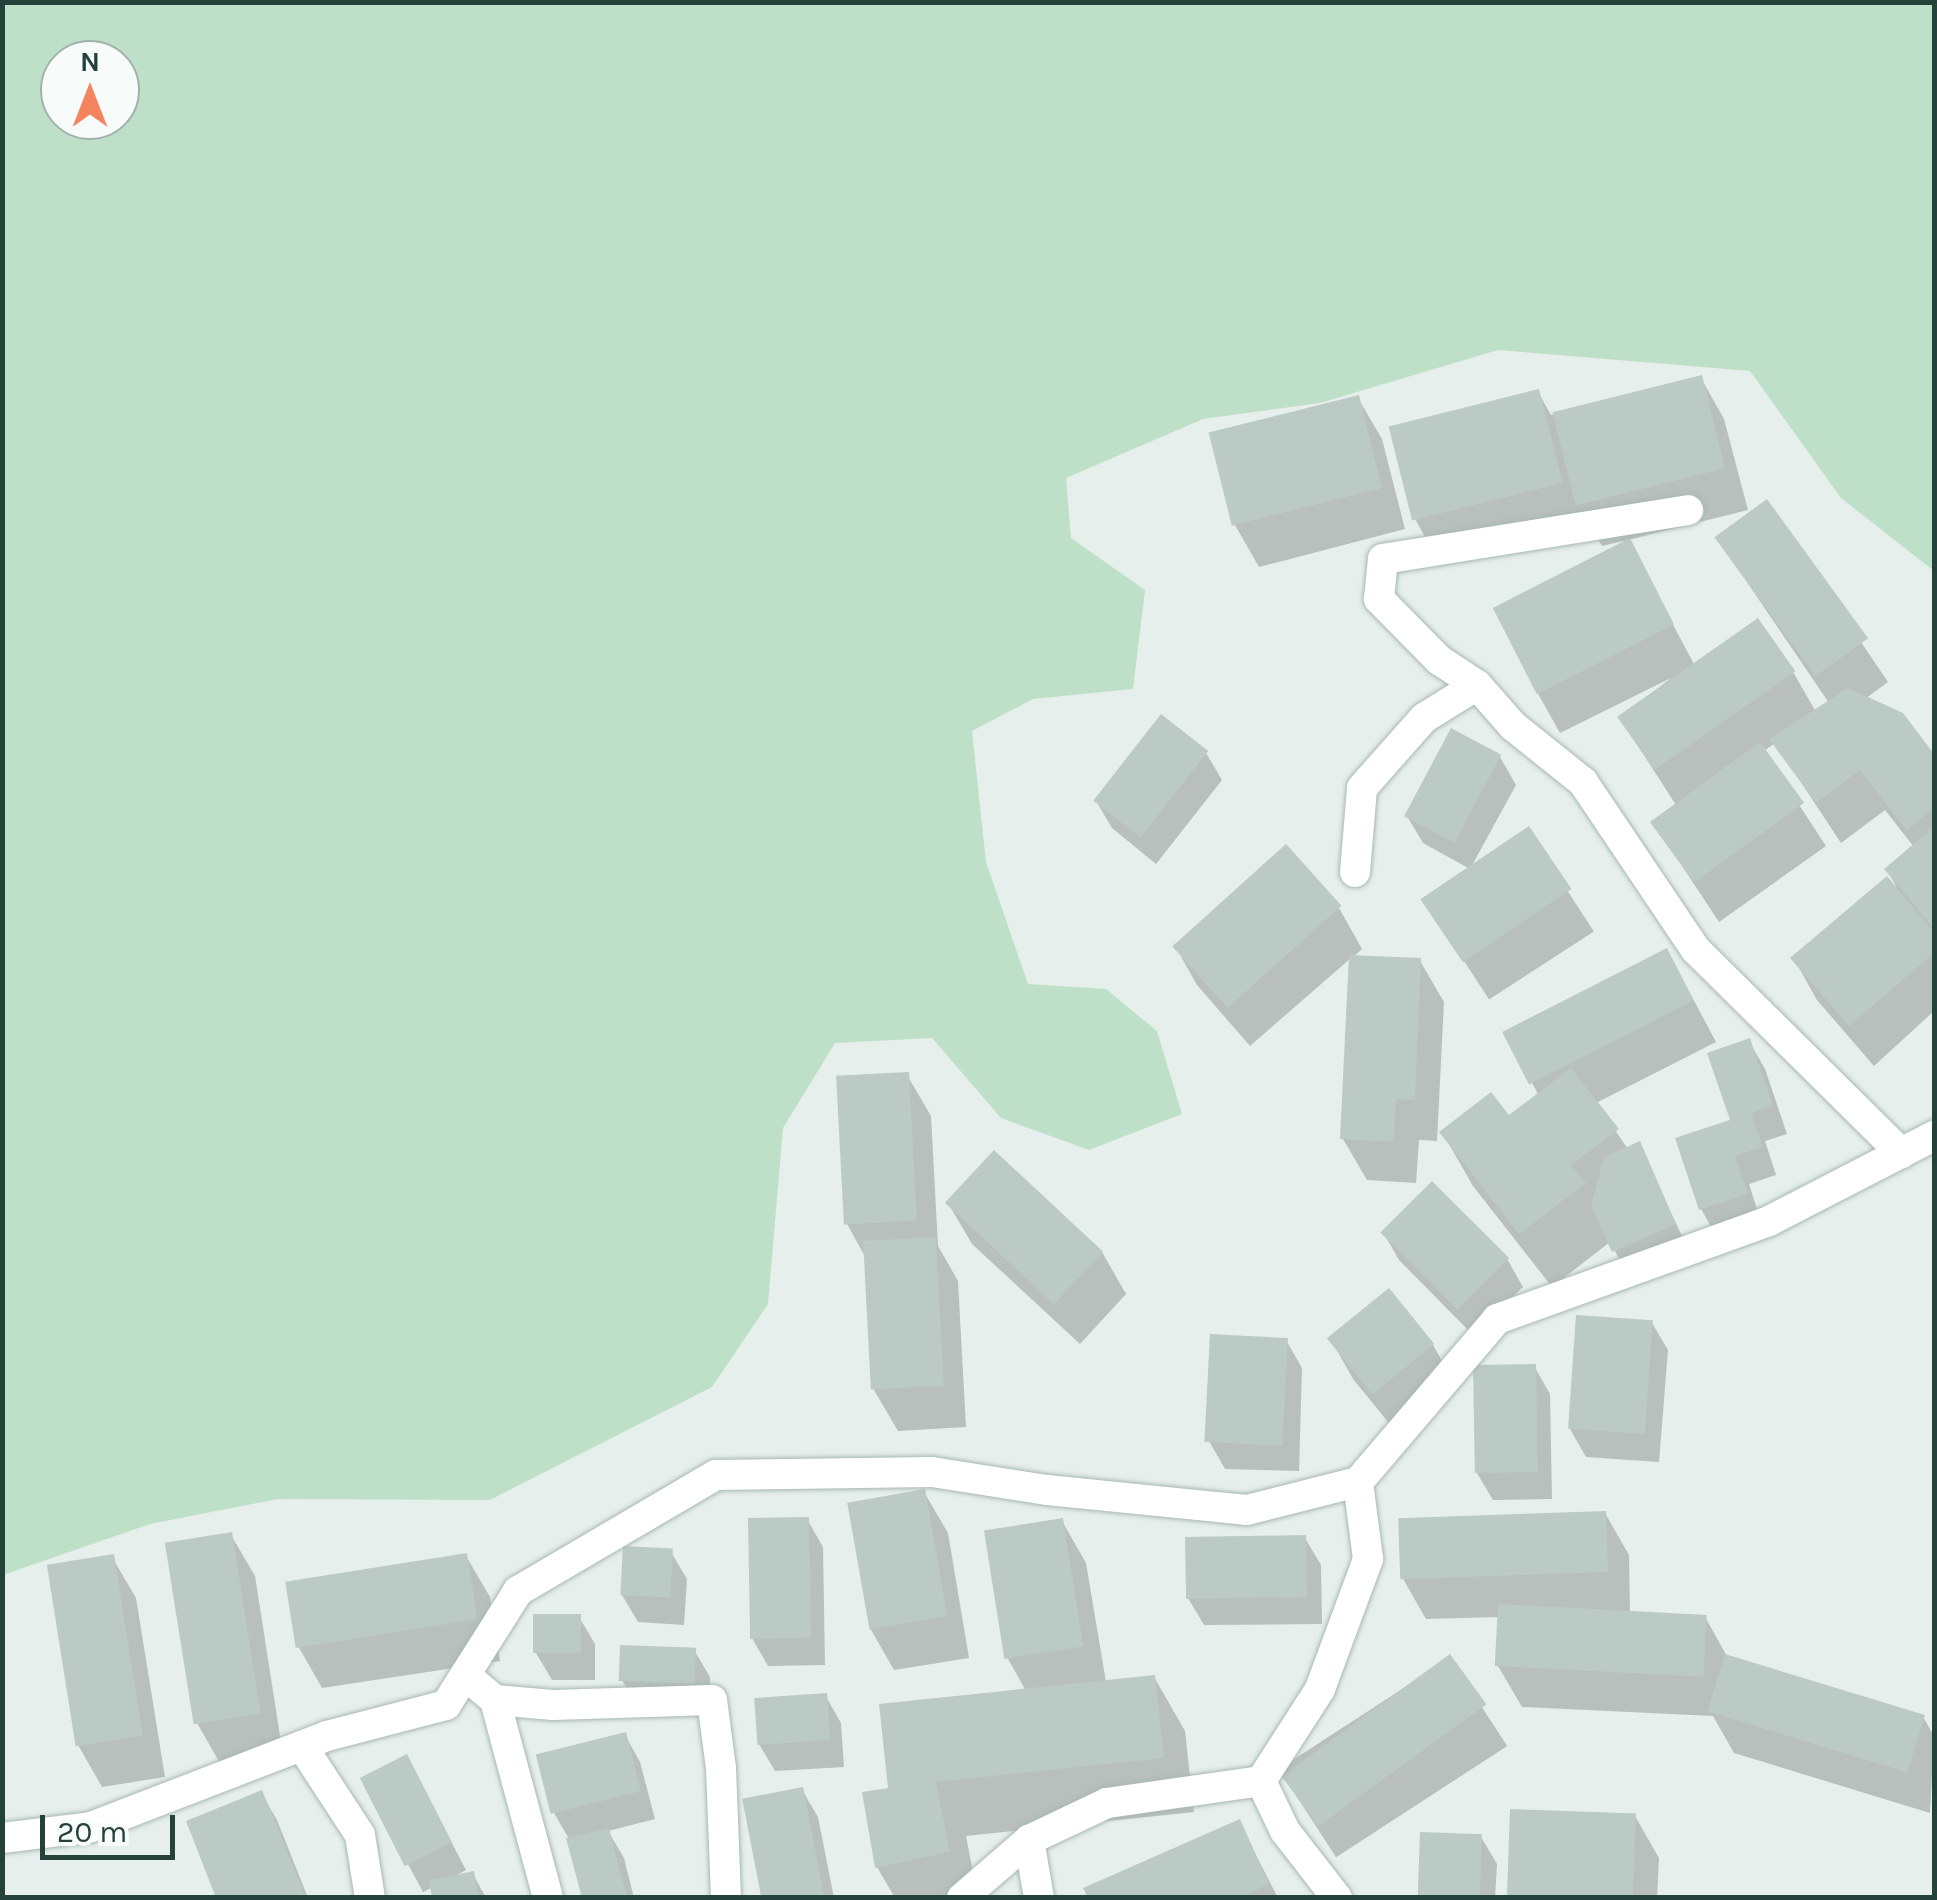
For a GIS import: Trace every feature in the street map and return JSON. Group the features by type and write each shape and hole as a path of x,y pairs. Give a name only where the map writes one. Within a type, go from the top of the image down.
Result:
{"street":[{"path":"1688,510 1383,560 1379,599 1439,660 1477,685 1514,726 1583,782 1696,950 1901,1153"},
{"path":"1354,872 1362,788 1424,718 1477,685"},
{"path":"2,1838 91,1827 302,1746 446,1706 518,1591 716,1475 932,1472 1065,1492 1247,1510 1358,1482 1496,1319 1769,1221 1934,1136"},
{"path":"962,1898 1029,1840 1107,1804 1261,1781 1320,1689 1368,1559 1358,1482"},
{"path":"465,1674 495,1700 548,1898"},
{"path":"495,1700 553,1706 712,1700 722,1768 726,1898"},
{"path":"302,1746 360,1835 370,1898"},
{"path":"1261,1781 1285,1830 1337,1898"},
{"path":"1029,1840 1039,1898"}],"green space":[{"path":"2,3 1934,3 1934,571 1841,498 1750,371 1498,350 1320,403 1203,419 1066,478 1071,538 1145,590 1133,689 1033,699 972,731 986,862 1028,984 1106,989 1157,1031 1182,1114 1089,1150 1001,1118 932,1038 835,1043 783,1128 768,1304 712,1387 490,1500 278,1499 150,1524 3,1575"}],"building":[{"path":"1702,375 1725,468 1576,505 1553,412"},
{"path":"1539,389 1562,483 1412,521 1389,426"},
{"path":"1359,395 1382,488 1232,526 1209,432"},
{"path":"1767,499 1868,638 1816,676 1714,537"},
{"path":"1630,538 1674,624 1537,694 1493,608"},
{"path":"1758,618 1795,671 1654,770 1617,717"},
{"path":"1848,688 1903,713 1934,754 1934,806 1907,831 1860,770 1816,803 1769,739"},
{"path":"1161,714 1208,751 1141,838 1093,801"},
{"path":"1451,728 1501,755 1454,843 1404,816"},
{"path":"1760,742 1804,803 1694,883 1650,822"},
{"path":"1529,826 1571,889 1463,962 1420,899"},
{"path":"1934,827 1934,929 1884,869"},
{"path":"1286,844 1342,906 1228,1008 1172,946"},
{"path":"1887,876 1934,932 1934,953 1849,1026 1790,958"},
{"path":"1667,948 1694,1001 1529,1085 1502,1032"},
{"path":"1349,955 1421,958 1415,1100 1396,1099 1394,1142 1340,1139"},
{"path":"1750,1038 1773,1106 1751,1113 1763,1147 1735,1156 1748,1194 1699,1210 1675,1138 1730,1120 1707,1053"},
{"path":"1571,1068 1619,1129 1571,1165 1586,1183 1519,1234 1439,1132 1491,1092 1509,1115"},
{"path":"909,1072 917,1221 844,1225 836,1076"},
{"path":"1640,1141 1676,1224 1612,1252 1591,1206 1604,1157"},
{"path":"994,1150 1103,1252 1054,1304 945,1203"},
{"path":"1432,1181 1509,1258 1457,1310 1380,1233"},
{"path":"936,1237 944,1386 871,1390 863,1241"},
{"path":"1389,1288 1434,1344 1372,1394 1327,1338"},
{"path":"1576,1315 1653,1320 1645,1434 1568,1429"},
{"path":"1210,1334 1288,1338 1282,1446 1204,1442"},
{"path":"1536,1364 1538,1472 1475,1473 1473,1365"},
{"path":"925,1489 947,1616 870,1630 847,1503"},
{"path":"1606,1511 1608,1572 1400,1579 1398,1518"},
{"path":"809,1517 811,1638 750,1639 748,1518"},
{"path":"1063,1518 1083,1646 1004,1659 984,1531"},
{"path":"232,1532 261,1714 194,1724 165,1543"},
{"path":"1306,1535 1307,1597 1186,1599 1185,1537"},
{"path":"623,1546 673,1549 670,1598 620,1595"},
{"path":"467,1553 477,1619 296,1648 285,1582"},
{"path":"114,1554 143,1736 76,1746 47,1565"},
{"path":"1498,1604 1707,1615 1703,1677 1495,1666"},
{"path":"533,1614 581,1614 581,1653 533,1653"},
{"path":"620,1645 696,1648 695,1684 619,1681"},
{"path":"1450,1654 1486,1704 1318,1826 1282,1776"},
{"path":"1725,1654 1925,1715 1907,1772 1707,1711"},
{"path":"1155,1675 1164,1758 936,1782 950,1852 875,1868 862,1792 888,1788 879,1704"},
{"path":"827,1693 830,1740 757,1745 754,1698"},
{"path":"626,1732 641,1791 551,1814 536,1754"},
{"path":"407,1754 452,1842 405,1866 360,1778"},
{"path":"803,1787 825,1898 761,1898 742,1799"},
{"path":"262,1790 305,1895 216,1898 186,1821"},
{"path":"1510,1809 1636,1813 1633,1898 1507,1898"},
{"path":"1240,1819 1269,1884 1239,1898 1088,1898 1083,1888"},
{"path":"609,1828 627,1898 582,1898 566,1838"},
{"path":"1420,1832 1482,1834 1480,1898 1418,1898"},
{"path":"474,1871 479,1898 432,1898 429,1880"}]}
